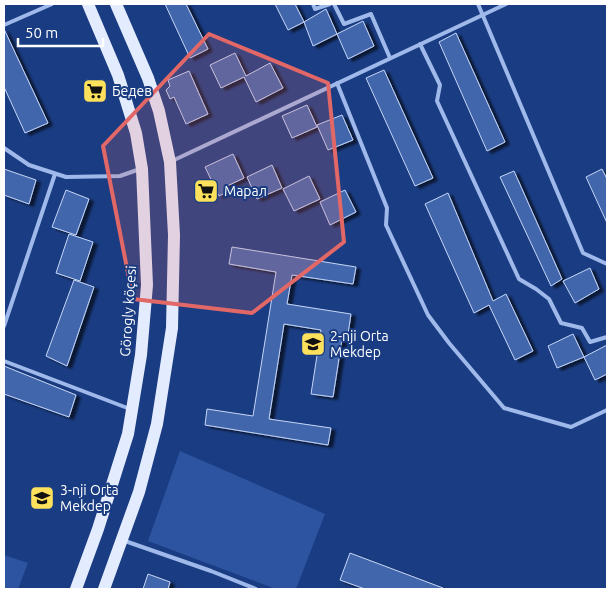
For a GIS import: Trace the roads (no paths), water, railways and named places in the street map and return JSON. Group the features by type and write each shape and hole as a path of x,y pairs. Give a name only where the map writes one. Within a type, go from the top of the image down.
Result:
{"main road":[{"name":"Görogly köçesi","path":"76,589 101,520 128,434 141,355 147,285 142,169 136,133 120,84 88,4"},
{"path":"104,589 139,492 157,424 172,328 174,235 170,162 159,110 148,78 116,4"}],"lane":[{"path":"4,25 52,4"},
{"path":"313,4 316,9 330,4"},
{"path":"334,4 344,24 371,14 390,58"},
{"path":"478,4 583,252 607,264"},
{"path":"170,162 506,4"},
{"path":"420,44 440,85 437,101 519,279 549,299 560,323 582,328 590,342 607,336"},
{"path":"337,83 388,208 386,224 428,315 449,343 504,408 571,428 607,410"},
{"path":"4,148 29,165 66,177 120,176 142,169"},
{"path":"4,326 55,174"},
{"path":"4,361 132,410"},
{"path":"123,540 256,589"}],"place":[{"name":"Бедев","path":"95,91"},
{"name":"Марал","path":"206,191"},
{"name":"2-nji Orta Mekdep","path":"313,344"},
{"name":"3-nji Orta Mekdep","path":"42,498"}]}
